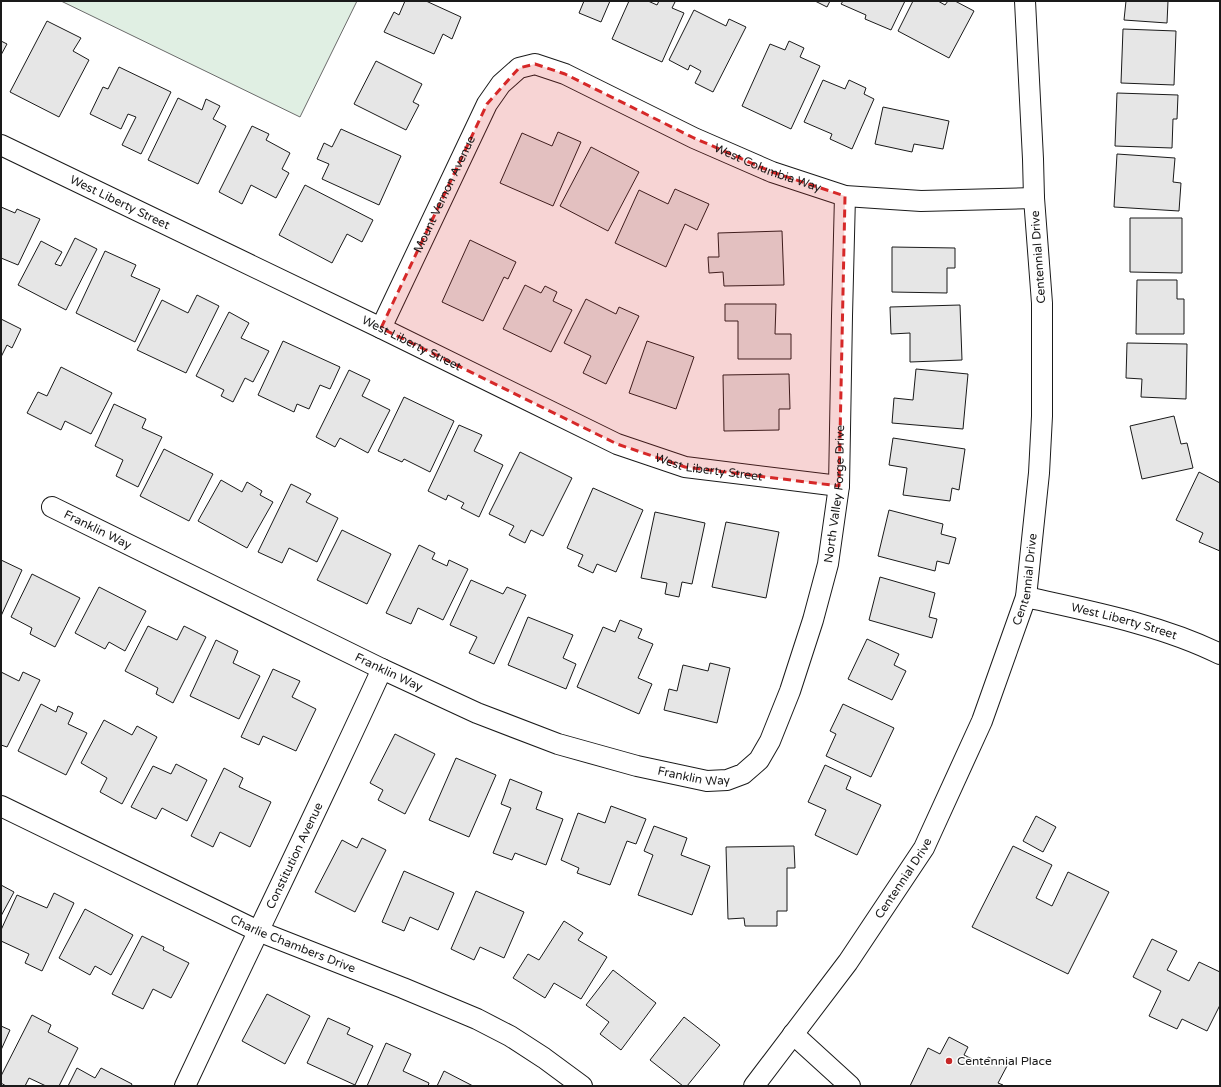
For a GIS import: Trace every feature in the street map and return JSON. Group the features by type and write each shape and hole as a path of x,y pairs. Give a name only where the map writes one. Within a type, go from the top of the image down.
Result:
{"street":[{"name":"Centennial Drive","path":"754,1086 848,962 924,848 982,721 1026,597 1039,473 1042,416 1042,303 1034,198 1025,1"},
{"name":"West Columbia Way","path":"519,68 535,64 565,74 694,138 772,172 845,196 921,201 1034,198"},
{"name":"Mount Vernon Avenue","path":"381,328 487,104 501,84 519,68"},
{"name":"West Liberty Street","path":"1,145 381,328 617,444 685,467 839,486"},
{"name":"North Valley Forge Drive","path":"743,774 759,760 770,741 792,684 813,620 828,564 839,486 845,196"},
{"name":"Franklin Way","path":"52,507 382,669 477,713 558,744 637,766 707,781 727,780 743,774"},
{"name":"West Liberty Street","path":"1026,597 1106,615 1154,629 1205,646 1220,654"},
{"name":"Constitution Avenue","path":"184,1086 338,765 382,669"},
{"name":"Charlie Chambers Drive","path":"1,806 258,931 478,1019 510,1036 544,1058 582,1086"},
{"path":"793,1034 850,1086"}],"highlighted area":[{"path":"535,64 565,74 694,138 772,172 845,196 839,486 685,467 617,444 381,328 487,104 519,68"}],"green space":[{"path":"61,1 357,1 300,117"}],"building":[{"path":"405,1 426,1 461,17 452,39 443,34 434,54 384,32 394,12 399,15"},
{"path":"584,1 610,1 601,22 579,13"},
{"path":"629,1 648,1 657,5 659,1 673,1 675,2 672,8 684,13 662,62 612,39"},
{"path":"815,1 830,1 827,7"},
{"path":"843,1 905,1 891,30 865,19 866,15 841,4"},
{"path":"913,1 938,1 945,5 948,1 955,1 974,11 949,58 898,31"},
{"path":"1126,1 1168,1 1167,23 1124,20"},
{"path":"694,10 726,26 729,19 746,27 713,92 695,83 701,71 690,65 688,70 669,60"},
{"path":"47,21 81,38 73,51 89,60 59,117 10,92"},
{"path":"1123,29 1176,31 1174,85 1121,83"},
{"path":"1,41 7,44 1,55"},
{"path":"789,41 804,48 800,57 820,66 791,129 742,106 770,44 785,50"},
{"path":"376,61 422,84 413,102 419,105 406,130 354,104"},
{"path":"119,67 171,92 141,154 122,145 136,117 128,114 121,129 90,114 103,87 108,89"},
{"path":"823,80 845,89 849,80 866,88 864,94 874,99 852,149 830,139 832,134 804,122"},
{"path":"1117,93 1178,95 1177,119 1173,119 1172,148 1115,146"},
{"path":"178,98 202,110 206,99 220,106 213,119 226,126 198,184 148,160"},
{"path":"883,107 949,121 943,149 914,144 912,152 875,144"},
{"path":"252,126 269,134 266,140 290,153 282,169 289,173 276,198 251,185 242,204 219,192"},
{"path":"341,129 401,156 379,205 322,179 329,164 317,159 324,143 332,147"},
{"path":"558,132 581,142 553,206 500,183 522,133 552,146"},
{"path":"591,147 639,172 608,231 560,206"},
{"path":"1117,154 1175,158 1173,182 1181,183 1179,211 1114,207"},
{"path":"305,185 373,220 362,242 347,234 332,263 279,235"},
{"path":"675,189 709,204 697,230 685,224 666,267 615,243 639,190 668,204"},
{"path":"1,207 15,213 17,209 40,219 18,265 1,258"},
{"path":"1130,218 1182,218 1182,273 1130,272"},
{"path":"782,231 784,285 724,286 723,272 709,273 708,257 719,257 718,233"},
{"path":"75,238 97,249 66,310 18,285 41,241 62,252 55,264 61,266"},
{"path":"470,240 516,262 508,279 504,277 483,321 442,302"},
{"path":"892,247 955,248 955,268 947,268 947,293 892,292"},
{"path":"105,251 136,265 131,276 160,289 135,342 76,313"},
{"path":"1137,280 1177,280 1177,299 1184,299 1184,334 1136,334"},
{"path":"525,285 541,293 545,286 557,292 553,301 572,310 551,352 503,329"},
{"path":"197,295 219,306 186,373 137,350 162,300 188,313"},
{"path":"586,299 616,314 619,307 639,316 606,384 583,373 591,356 564,343"},
{"path":"725,304 776,304 775,334 791,334 791,359 738,359 738,321 725,321"},
{"path":"960,305 962,360 910,362 910,333 891,334 890,307"},
{"path":"229,312 249,323 241,338 269,351 253,382 245,378 233,402 221,396 224,390 196,376"},
{"path":"1,319 21,329 12,348 7,345 1,357"},
{"path":"283,341 340,367 330,389 320,385 309,409 297,404 294,412 258,395"},
{"path":"647,341 694,357 676,409 629,393"},
{"path":"1127,343 1187,344 1186,399 1141,397 1142,379 1126,378"},
{"path":"61,367 112,393 91,434 65,421 61,430 27,413 38,392 47,396"},
{"path":"916,369 968,374 963,429 892,423 894,398 913,400"},
{"path":"349,370 370,380 362,396 390,410 368,453 340,438 335,447 316,437"},
{"path":"789,374 790,409 779,409 779,430 724,431 723,375"},
{"path":"404,397 454,421 430,472 404,459 402,462 378,451"},
{"path":"114,404 146,419 142,428 162,437 138,487 116,476 123,460 95,446"},
{"path":"1174,416 1181,444 1187,443 1193,468 1142,479 1130,426"},
{"path":"459,425 482,435 474,451 503,465 479,517 461,508 464,503 448,495 446,500 428,491"},
{"path":"893,438 965,449 959,490 952,488 950,501 903,495 907,468 889,465"},
{"path":"164,449 213,474 189,521 140,496"},
{"path":"520,452 572,478 543,536 531,530 525,543 509,535 514,526 489,514"},
{"path":"1199,472 1220,483 1220,551 1199,542 1203,533 1176,520"},
{"path":"221,480 242,492 247,482 262,491 260,495 273,502 247,548 198,521"},
{"path":"291,484 311,494 306,502 338,518 317,562 289,548 282,563 258,552"},
{"path":"593,488 643,510 616,572 597,564 593,573 578,566 583,555 567,548"},
{"path":"889,510 943,524 941,534 956,538 949,564 937,561 935,571 878,556"},
{"path":"655,512 705,523 692,584 682,582 679,597 665,594 667,583 641,578"},
{"path":"726,522 779,532 766,598 712,587"},
{"path":"342,530 391,554 367,604 317,580"},
{"path":"419,545 435,553 432,559 447,566 449,560 468,569 443,620 418,608 411,624 386,613"},
{"path":"1,560 22,570 1,616"},
{"path":"32,574 80,598 55,647 30,634 32,628 11,617"},
{"path":"880,577 935,593 929,617 937,619 932,638 869,620"},
{"path":"471,580 503,594 507,587 526,595 494,664 469,653 477,637 450,625"},
{"path":"99,587 146,611 125,651 109,642 105,649 75,633"},
{"path":"528,617 573,635 563,658 576,664 566,689 508,665"},
{"path":"620,620 642,629 638,638 653,644 638,678 652,684 639,714 577,687 603,627 615,632"},
{"path":"148,626 177,640 184,626 206,637 173,703 156,694 158,688 125,671"},
{"path":"867,639 899,654 894,665 906,671 892,700 848,679"},
{"path":"216,640 238,651 233,663 260,676 239,719 190,696"},
{"path":"710,663 730,668 717,723 664,710 669,689 677,691 683,665 708,671"},
{"path":"273,669 300,681 292,697 316,709 296,751 263,736 259,745 241,737"},
{"path":"1,672 19,681 23,672 40,680 7,747 1,745"},
{"path":"41,704 56,712 58,706 73,713 68,724 87,733 66,775 18,751"},
{"path":"843,704 894,728 871,777 826,756 836,734 830,731"},
{"path":"104,720 132,735 137,726 157,737 122,804 100,792 107,778 81,763"},
{"path":"395,734 435,754 405,814 378,800 383,790 370,783"},
{"path":"456,758 496,775 469,837 429,820"},
{"path":"176,764 207,780 187,821 162,808 156,819 131,807 153,766 171,774"},
{"path":"825,765 851,777 846,789 881,805 857,855 815,835 826,810 808,802"},
{"path":"224,768 243,778 239,787 271,802 250,847 220,832 213,847 191,836"},
{"path":"510,779 542,792 536,809 563,819 546,865 515,853 512,860 493,853 511,808 501,804"},
{"path":"611,806 646,819 636,844 627,841 610,885 577,873 579,868 561,860 578,813 605,823"},
{"path":"1036,816 1056,827 1043,852 1023,841"},
{"path":"654,826 687,838 681,855 710,866 692,915 638,895 653,855 644,851"},
{"path":"362,838 386,850 355,912 315,892 342,840 357,848"},
{"path":"794,846 795,868 787,868 787,911 777,911 777,926 745,926 744,918 728,919 726,847"},
{"path":"1013,846 1052,865 1036,898 1052,906 1068,872 1109,892 1068,974 972,927"},
{"path":"404,871 454,893 438,930 410,917 404,931 382,922"},
{"path":"1,885 14,892 1,916"},
{"path":"476,891 524,912 504,958 480,947 474,960 451,949"},
{"path":"54,893 74,903 42,971 25,963 29,954 1,941 1,930 17,895 47,908"},
{"path":"85,909 133,935 111,975 95,966 90,975 59,958"},
{"path":"564,921 583,933 578,940 607,957 581,999 554,983 545,998 513,978 528,954 539,960"},
{"path":"142,936 164,947 163,950 189,963 171,998 153,989 143,1009 112,994"},
{"path":"1152,939 1177,951 1167,970 1189,981 1199,962 1220,972 1220,1005 1207,1031 1182,1019 1177,1029 1149,1016 1161,991 1133,977"},
{"path":"613,970 656,1003 621,1050 600,1034 609,1022 586,1005"},
{"path":"267,994 310,1016 285,1064 242,1041"},
{"path":"32,1015 51,1025 48,1032 78,1048 59,1086 46,1086 29,1078 25,1086 6,1086 1,1083 1,1076"},
{"path":"684,1017 720,1045 687,1086 683,1086 650,1060"},
{"path":"328,1018 350,1028 347,1034 373,1046 355,1085 307,1063"},
{"path":"1,1026 10,1030 1,1050"},
{"name":"Centennial Place","path":"949,1037 968,1047 964,1055 984,1065 988,1057 1007,1066 998,1083 1003,1085 910,1086 928,1048 940,1054"},
{"path":"386,1043 411,1054 403,1071 429,1083 428,1086 367,1086"},
{"path":"77,1068 95,1078 101,1068 132,1084 131,1086 68,1086"},
{"path":"444,1071 473,1086 437,1086"}],"place":[{"name":"Centennial Place","path":"949,1061"}]}
